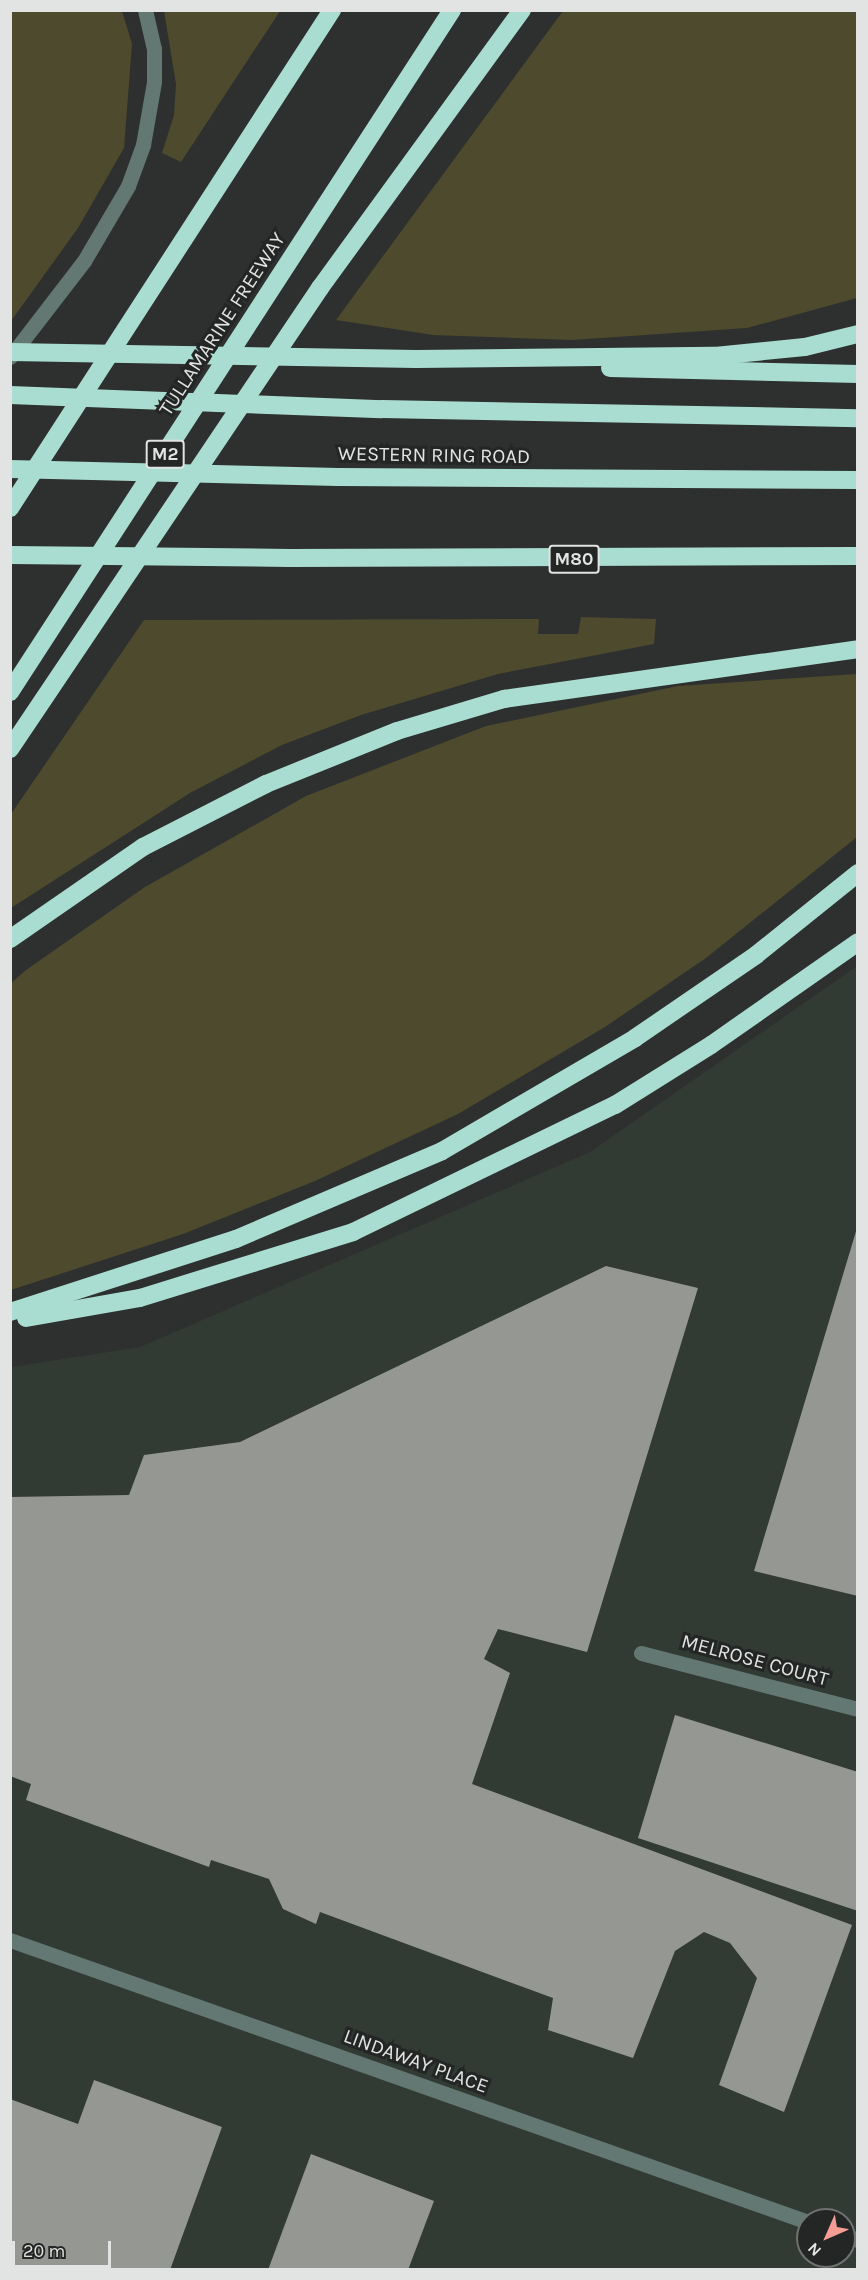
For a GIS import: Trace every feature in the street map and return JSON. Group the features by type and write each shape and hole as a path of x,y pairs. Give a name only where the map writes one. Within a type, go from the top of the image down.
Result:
{"highway":[{"path":"10,508 333,10"},
{"name":"TULLAMARINE FREEWAY","path":"10,692 452,10"},
{"path":"10,749 320,288 522,10"},
{"path":"10,352 416,359 715,356 804,347 858,334"},
{"path":"416,359 713,373 858,374"},
{"path":"10,395 382,409 858,418"},
{"name":"WESTERN RING ROAD","path":"10,469 338,477 858,480"},
{"name":"M80","path":"10,555 290,558 858,556"},
{"path":"10,939 143,847 266,784 397,731 504,699 858,649"},
{"path":"10,1312 236,1239 442,1150 635,1038 756,955 858,873"},
{"path":"10,1320 140,1298 353,1232 615,1105 711,1045 858,942"}],"street":[{"path":"10,357 84,261 128,186 143,145 154,82 153,50 145,10"},
{"name":"MELROSE COURT","path":"641,1653 858,1709"},
{"name":"LINDAWAY PLACE","path":"10,1940 796,2218"}],"shaded area":[{"path":"11,10 122,11 132,44 124,148 78,228 11,321"},
{"path":"164,11 280,11 181,162 162,153 174,115 176,84"},
{"path":"563,11 857,11 857,298 747,328 572,340 433,335 336,320"},
{"path":"581,617 656,619 654,644 498,674 361,715 282,745 190,793 11,908 11,814 144,620 539,619 538,634 578,634"},
{"path":"857,674 857,837 706,958 605,1027 458,1114 315,1181 183,1234 11,1290 10,984 26,970 145,887 306,796 486,726 678,686"},
{"path":"857,966 857,2269 11,2270 11,1367 140,1347 590,1152"}],"building":[{"path":"858,1228 858,1596 754,1571"},
{"path":"606,1266 698,1288 587,1652 498,1629 484,1659 510,1673 472,1784 852,1925 784,2112 719,2085 757,1978 730,1943 704,1932 675,1951 633,2058 548,2030 553,1998 320,1912 316,1924 283,1909 269,1879 211,1860 209,1867 26,1800 31,1784 10,1776 10,1497 129,1495 144,1455 240,1442"},
{"path":"675,1715 858,1772 858,1911 638,1838"},
{"path":"94,2080 222,2127 170,2270 10,2270 10,2099 78,2124"},
{"path":"311,2154 434,2201 408,2270 268,2270"}]}
